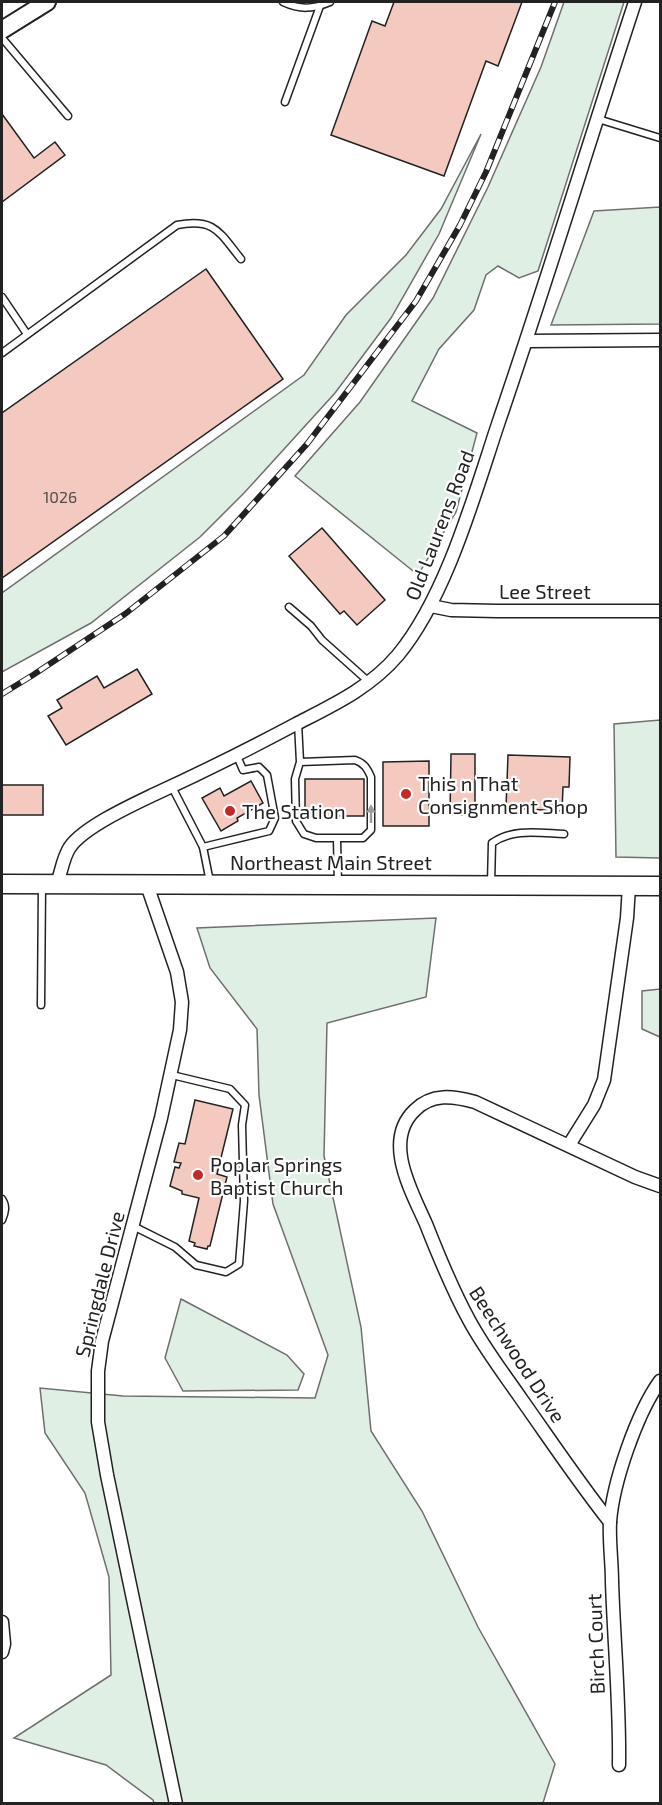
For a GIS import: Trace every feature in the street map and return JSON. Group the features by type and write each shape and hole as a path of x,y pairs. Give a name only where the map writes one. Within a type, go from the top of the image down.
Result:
{"main road":[{"name":"Northeast Main Street","path":"2,884 660,886"}],"street":[{"path":"2,30 47,2"},
{"name":"Old Laurens Road","path":"50,884 68,850 76,840 120,812 237,756 355,693 396,656 414,634 430,606 458,540 527,341 635,2"},
{"path":"527,341 660,340"},
{"name":"Lee Street","path":"430,606 497,611 660,610"},
{"name":"Springdale Drive","path":"147,885 173,957 180,987 180,1030 172,1075 102,1341 98,1371 98,1415 107,1475 177,1803"},
{"path":"569,1145 594,1105 604,1080 627,918 629,886"},
{"name":"Beechwood Drive","path":"610,1522 577,1479 470,1322 453,1288 404,1171 400,1150 402,1128 411,1113 424,1103 445,1096 475,1102 635,1177 660,1186"},
{"path":"610,1522 636,1424 646,1402 660,1381"},
{"name":"Birch Court","path":"610,1522 616,1688 620,1734 619,1765"},
{"path":"2,1622 4,1644 2,1652"}],"lane":[{"path":"283,2 297,8 320,6 330,2"},
{"path":"285,102 320,6"},
{"path":"2,38 68,116"},
{"path":"597,119 660,138"},
{"path":"2,353 177,225 207,224 218,231 241,259"},
{"path":"2,297 27,334"},
{"path":"289,607 311,626 321,640 369,682"},
{"path":"298,723 300,762 295,779 296,821 300,829 310,837 363,838 371,830 371,777 368,769 355,760 300,762"},
{"path":"203,847 269,831 275,818 267,775 259,767 243,770 237,756"},
{"path":"171,786 203,847 211,885"},
{"path":"490,885 492,843 516,833 564,834"},
{"path":"337,839 338,885"},
{"path":"41,1005 50,884"},
{"path":"132,1226 175,1247 196,1265 226,1272 238,1264 244,1201 242,1125 245,1105 230,1089 172,1075"},
{"path":"2,1199 5,1212 2,1220"}],"green space":[{"path":"564,2 624,2 538,271 519,278 498,266 486,275 474,310 439,349 412,401 477,433 456,512 418,575 295,476 360,402 433,298 488,187 541,67"},
{"path":"481,134 439,234 391,318 335,393 244,493 200,537 91,623 2,672 2,593 304,375 346,315 406,255 441,209"},
{"path":"660,207 660,324 551,325 594,211"},
{"path":"660,720 660,858 616,857 614,724"},
{"path":"436,918 426,997 327,1023 324,1156 361,1327 371,1431 422,1511 478,1627 555,1764 543,1803 154,1803 106,1765 14,1738 111,1675 109,1577 85,1493 45,1433 40,1388 123,1396 315,1398 328,1355 273,1204 259,1095 257,1029 210,968 197,928"},
{"path":"660,989 660,1037 642,1029 642,991"},
{"path":"181,1299 287,1355 304,1374 298,1390 183,1391 165,1358"}],"building":[{"path":"394,2 522,2 498,66 486,61 444,176 331,135 372,21 385,26"},
{"path":"2,114 34,158 55,142 65,155 2,202"},
{"path":"206,269 283,379 2,578 2,413"},
{"path":"322,528 385,600 357,625 344,611 340,614 289,556"},
{"path":"137,669 152,694 66,745 48,716 62,708 57,700 97,676 104,688"},
{"path":"451,754 475,754 475,815 450,815"},
{"path":"508,755 570,757 569,787 563,787 562,811 506,808"},
{"name":"This n That Consignment Shop","path":"429,761 429,826 383,826 383,762"},
{"path":"305,779 364,779 364,816 305,816"},
{"name":"The Station","path":"251,781 263,803 237,818 238,821 221,831 202,798 220,788 224,796"},
{"path":"2,785 43,785 43,815 2,815"},
{"name":"Poplar Springs Baptist Church","path":"195,1100 233,1109 217,1174 227,1177 210,1246 207,1249 194,1246 195,1243 189,1241 199,1198 182,1194 182,1191 170,1186 175,1167 179,1168 181,1163 174,1162 179,1143 185,1144"}],"railway":[{"path":"2,694 125,614 224,536 307,444 416,301 460,225 486,172 555,2"}],"place":[{"name":"This n That Consignment Shop","path":"406,794"},
{"name":"The Station","path":"230,811"},
{"name":"Poplar Springs Baptist Church","path":"198,1175"}]}
